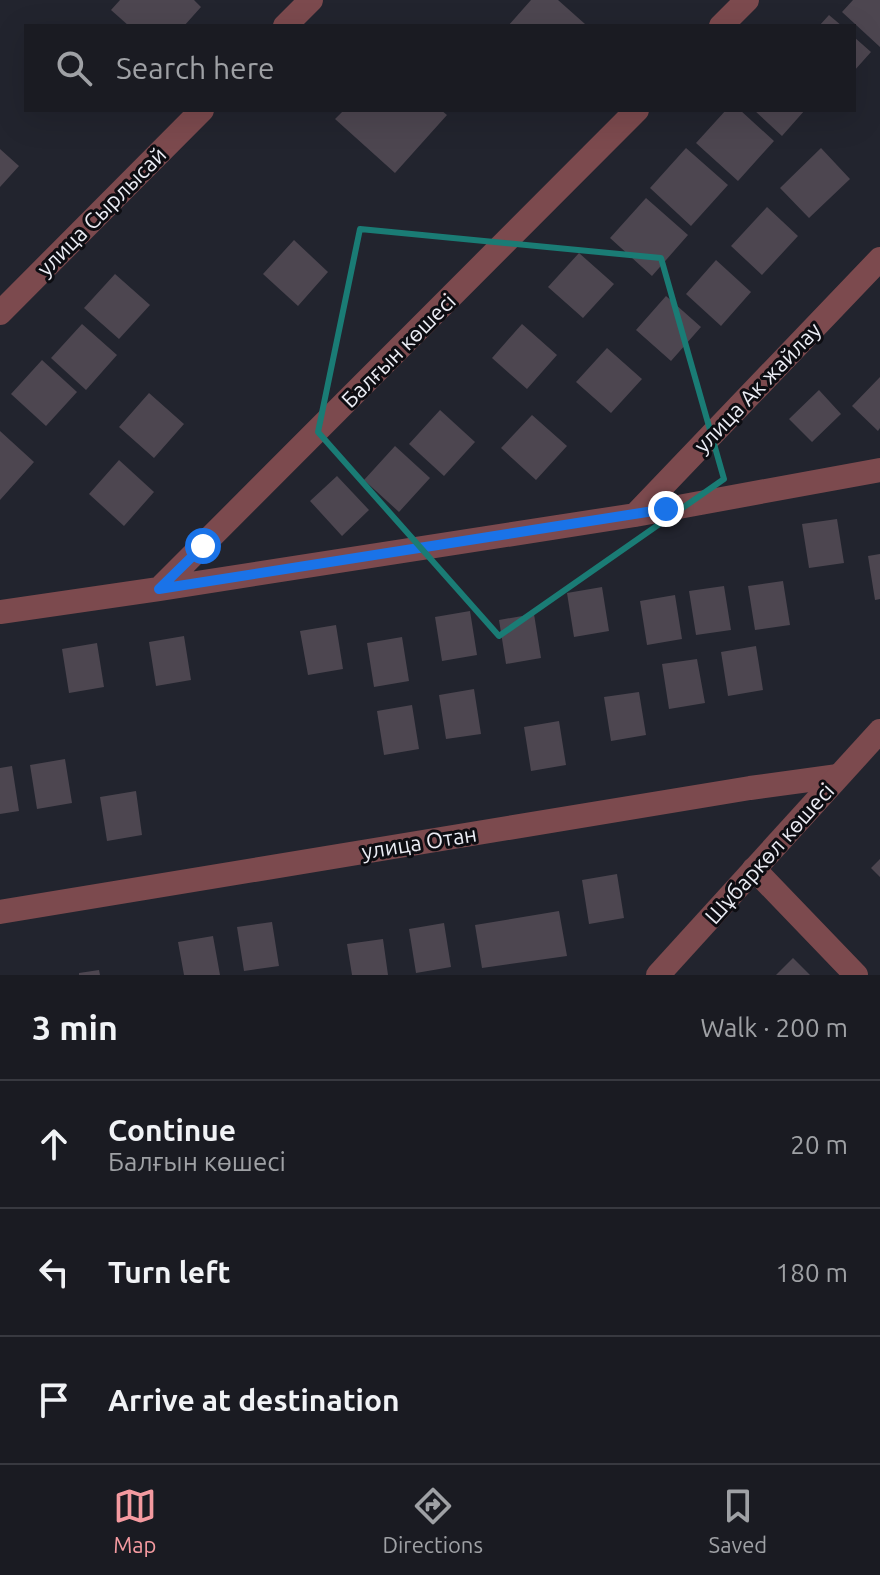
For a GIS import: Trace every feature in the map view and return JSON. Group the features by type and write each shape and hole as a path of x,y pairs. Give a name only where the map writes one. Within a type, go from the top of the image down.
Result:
{"street":[{"path":"287,24 311,0"},
{"path":"723,24 747,0"},
{"name":"улица Сырлысай","path":"0,313 200,112"},
{"name":"Балғын көшесі","path":"159,589 635,112"},
{"name":"улица Ак жайлау","path":"635,515 880,259"},
{"path":"0,612 635,515 880,470"},
{"name":"Шұбаркөл көшесі","path":"658,975 880,731"},
{"name":"улица Отан","path":"0,912 718,793 838,776"},
{"path":"754,869 856,975"}],"highlighted area":[{"path":"360,229 661,258 724,479 499,636 318,432"}],"building":[{"path":"120,0 194,0 201,7 186,24 127,24 111,10"},
{"path":"531,0 558,0 585,24 510,24"},
{"path":"853,0 880,0 880,47 856,24 842,12"},
{"path":"829,15 840,24 821,24"},
{"path":"856,39 871,52 856,69"},
{"path":"342,112 443,112 447,115 395,173 335,119"},
{"path":"724,112 742,112 774,141 738,181 696,143"},
{"path":"756,112 803,112 782,136"},
{"path":"686,148 728,185 691,226 650,188"},
{"path":"821,148 850,179 809,218 780,188"},
{"path":"0,149 19,166 0,187"},
{"path":"646,198 688,235 652,276 610,238"},
{"path":"767,207 798,236 762,275 731,246"},
{"path":"294,240 328,272 298,306 263,274"},
{"path":"579,253 614,284 583,318 548,287"},
{"path":"716,260 751,292 721,326 686,294"},
{"path":"115,274 150,305 119,339 84,308"},
{"path":"666,296 701,327 671,361 636,330"},
{"path":"82,324 117,355 86,390 51,358"},
{"path":"522,324 557,355 527,389 492,358"},
{"path":"607,348 642,379 611,413 576,382"},
{"path":"42,360 77,392 46,426 11,394"},
{"path":"880,377 880,428 878,431 852,406"},
{"path":"819,390 841,414 812,442 789,419"},
{"path":"149,393 184,424 154,458 119,427"},
{"path":"440,410 475,442 444,476 409,444"},
{"path":"532,415 567,446 536,480 501,448"},
{"path":"0,431 34,462 0,500"},
{"path":"395,446 430,478 399,512 364,480"},
{"path":"119,460 154,492 124,526 89,494"},
{"path":"337,476 369,510 342,536 310,501"},
{"path":"837,519 844,563 809,568 802,524"},
{"path":"880,554 880,599 875,600 868,556"},
{"path":"783,581 790,625 755,630 748,586"},
{"path":"724,586 731,630 696,635 689,591"},
{"path":"602,587 609,631 574,637 567,593"},
{"path":"675,595 682,639 647,645 640,601"},
{"path":"470,611 477,655 442,661 435,617"},
{"path":"534,614 541,658 506,664 499,620"},
{"path":"336,625 343,669 308,675 300,631"},
{"path":"184,636 191,680 156,686 149,642"},
{"path":"402,637 409,681 374,687 367,643"},
{"path":"97,643 104,687 69,693 62,649"},
{"path":"756,646 763,690 728,696 721,652"},
{"path":"697,659 705,703 669,709 662,664"},
{"path":"474,689 481,734 446,739 439,695"},
{"path":"639,692 646,735 611,741 604,697"},
{"path":"412,705 419,749 384,755 377,711"},
{"path":"559,721 566,765 531,771 524,727"},
{"path":"65,759 72,803 37,809 30,765"},
{"path":"12,766 19,811 0,814 0,768"},
{"path":"136,791 142,835 107,841 100,797"},
{"path":"880,859 880,877 871,868"},
{"path":"617,874 624,918 589,924 582,880"},
{"path":"559,911 567,956 482,968 475,925"},
{"path":"272,922 279,966 244,971 237,927"},
{"path":"444,923 451,967 416,973 409,929"},
{"path":"213,936 220,975 184,975 178,942"},
{"path":"383,939 388,975 352,975 347,944"},
{"path":"793,958 810,975 776,975"},
{"path":"99,970 100,975 79,975 79,973"}],"route":[{"path":"203,546 159,589 666,509"}]}
